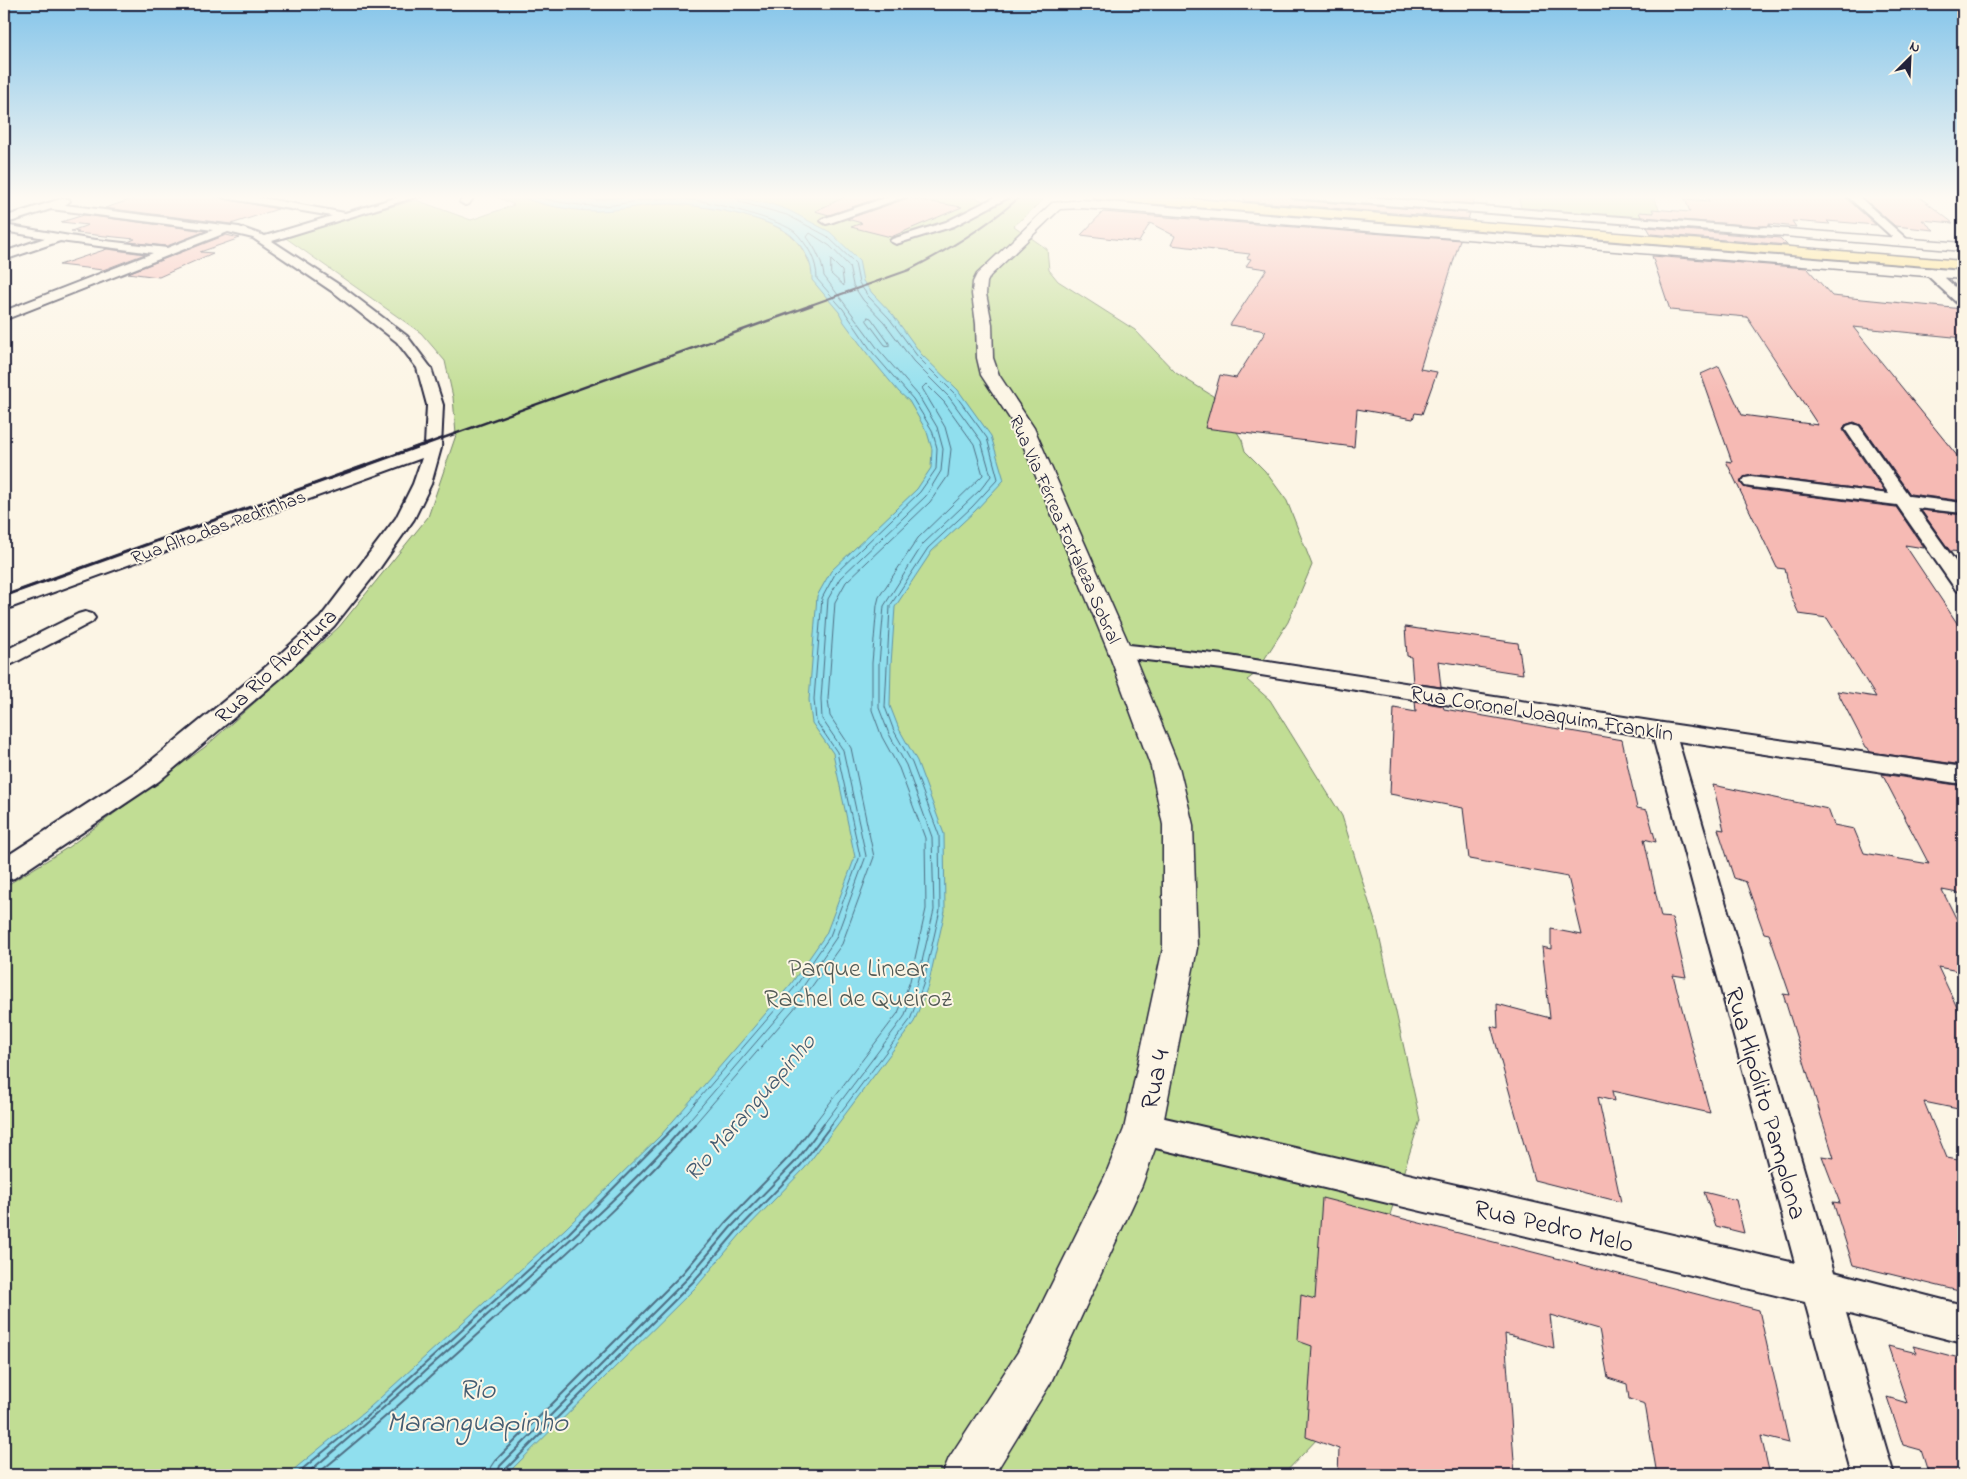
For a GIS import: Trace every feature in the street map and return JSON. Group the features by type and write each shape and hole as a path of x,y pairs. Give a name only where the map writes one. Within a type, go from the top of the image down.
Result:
{"highway":[{"path":"1943,264 1963,265"}],"main road":[{"name":"Rua Via Férrea Fortaleza Sobral","path":"993,264 980,282 985,358 990,375 1025,428 1120,651"},
{"path":"1862,264 1963,275"},
{"name":"Rua 4","path":"966,1475 1034,1368 1118,1194 1143,1129 1180,948 1178,825 1165,767 1120,651"}],"street":[{"path":"4,316 136,264"},
{"name":"Rua Rio Aventura","path":"4,871 150,775 276,670 327,622 372,565 405,518 422,484 433,448 435,405 424,368 402,339 340,291 299,264"},
{"path":"1931,272 1963,301"},
{"path":"1853,429 1963,586"},
{"name":"Rua Alto das Pedrinhas","path":"4,604 433,448"},
{"path":"1751,482 1963,508"},
{"path":"4,659 85,618"},
{"name":"Rua Coronel Joaquim Franklin","path":"1120,651 1223,662 1663,731 1963,775"},
{"name":"Rua Hipólito Pamplona","path":"1663,731 1818,1287 1873,1475"},
{"name":"Rua Pedro Melo","path":"1143,1129 1818,1287 1963,1324"}],"green space":[{"name":"Parque Linear Rachel de Queiroz","path":"323,264 810,264 811,266 818,264 1048,264 1049,270 1058,281 1135,330 1176,373 1216,398 1242,440 1245,451 1265,471 1287,501 1312,565 1288,622 1255,674 1247,680 1270,700 1342,816 1378,931 1420,1120 1320,1436 1283,1475 4,1475 4,887 67,848 205,747 339,627 428,517 456,435 453,397 445,361 421,333"}],"water":[{"name":"Rio Maranguapinho","path":"810,264 860,264 863,281 872,293 893,315 921,354 958,390 991,436 1004,480 975,511 932,551 895,607 890,706 899,729 917,761 944,834 945,911 928,986 914,1022 805,1168 740,1235 697,1286 506,1475 287,1475 369,1408 565,1229 661,1135 791,984 826,934 855,857 833,753 812,723 809,700 817,596 831,571 917,489 931,468 932,449 927,432 909,401 869,356 844,322 839,312 812,280"}],"building":[{"path":"62,264 119,264 103,270 59,265"},
{"path":"151,264 188,264 159,277 128,273"},
{"path":"1247,264 1453,264 1420,369 1437,372 1422,414 1415,413 1413,419 1357,409 1354,447 1205,428 1220,375 1236,378 1266,331 1230,325 1267,269 1246,266"},
{"path":"1655,264 1756,264 1807,268 1832,296 1963,309 1963,338 1853,327 1963,463 1963,501 1910,494 1861,425 1854,422 1845,425 1843,430 1885,492 1751,475 1744,477 1740,482 1744,487 1751,489 1896,507 1924,548 1905,545 1963,632 1963,765 1870,752 1866,747 1837,691 1876,697 1827,618 1799,614 1791,596 1785,569 1777,568 1726,461 1732,462 1701,374 1719,366 1742,415 1818,425 1747,317 1670,310"},
{"path":"1921,510 1963,515 1963,552 1950,551"},
{"path":"1405,627 1518,643 1523,674 1438,661 1441,687 1413,683 1411,657 1407,656"},
{"path":"1415,701 1443,706 1444,709 1622,740 1637,808 1647,810 1656,842 1644,839 1661,917 1672,918 1686,977 1673,975 1710,1113 1612,1091 1614,1101 1598,1097 1621,1202 1534,1180 1491,1026 1498,1028 1497,1004 1550,1018 1542,947 1551,949 1551,929 1582,935 1568,877 1469,859 1463,808 1390,794 1394,708 1416,712"},
{"path":"1882,774 1963,786 1963,811 1955,810 1963,824 1963,894 1942,890 1963,932 1963,972 1938,967 1963,1020 1963,1110 1924,1102 1947,1158 1963,1161 1963,1292 1853,1265 1833,1202 1840,1203 1822,1156 1834,1158 1783,994 1790,995 1769,934 1764,933 1746,882 1734,878 1718,829 1724,830 1713,785 1828,809 1834,825 1854,829 1864,853 1929,864"},
{"path":"1704,1192 1736,1200 1744,1233 1716,1226"},
{"path":"1322,1198 1759,1310 1789,1443 1761,1436 1770,1475 1657,1475 1645,1404 1629,1399 1627,1384 1608,1378 1599,1329 1550,1315 1554,1348 1505,1334 1515,1475 1338,1475 1339,1449 1306,1437 1312,1346 1298,1341 1301,1295 1315,1299"},
{"path":"1888,1346 1917,1353 1913,1346 1963,1359 1963,1475 1929,1475 1921,1450 1903,1445 1887,1397 1907,1403"}],"railway":[{"path":"808,306 909,270 920,264"},
{"path":"421,446 812,305"},
{"path":"4,596 425,444"}]}
